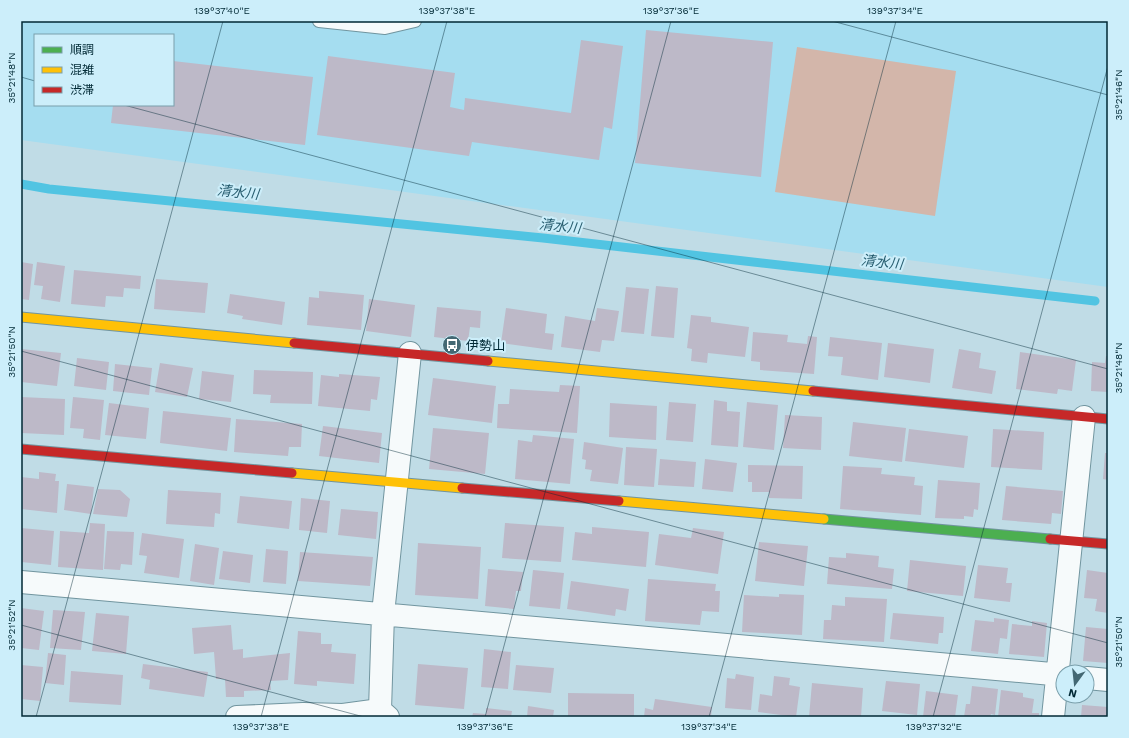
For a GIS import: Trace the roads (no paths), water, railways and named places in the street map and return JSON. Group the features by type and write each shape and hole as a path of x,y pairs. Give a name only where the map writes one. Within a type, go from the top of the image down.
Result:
{"street":[{"path":"21,317 1108,419"},
{"path":"237,717 303,714 384,714 383,614 410,354"},
{"path":"1061,664 1071,540 1084,417"},
{"path":"21,449 1108,544"},
{"path":"21,582 1055,675"},
{"path":"1095,679 1108,680"},
{"path":"1053,717 1055,704"}],"lane":[{"path":"319,21 385,28 415,21"}],"waterway":[{"name":"清水川","path":"21,184 49,189 543,238 1095,301"}],"place":[{"name":"伊勢山","path":"452,345"}]}
